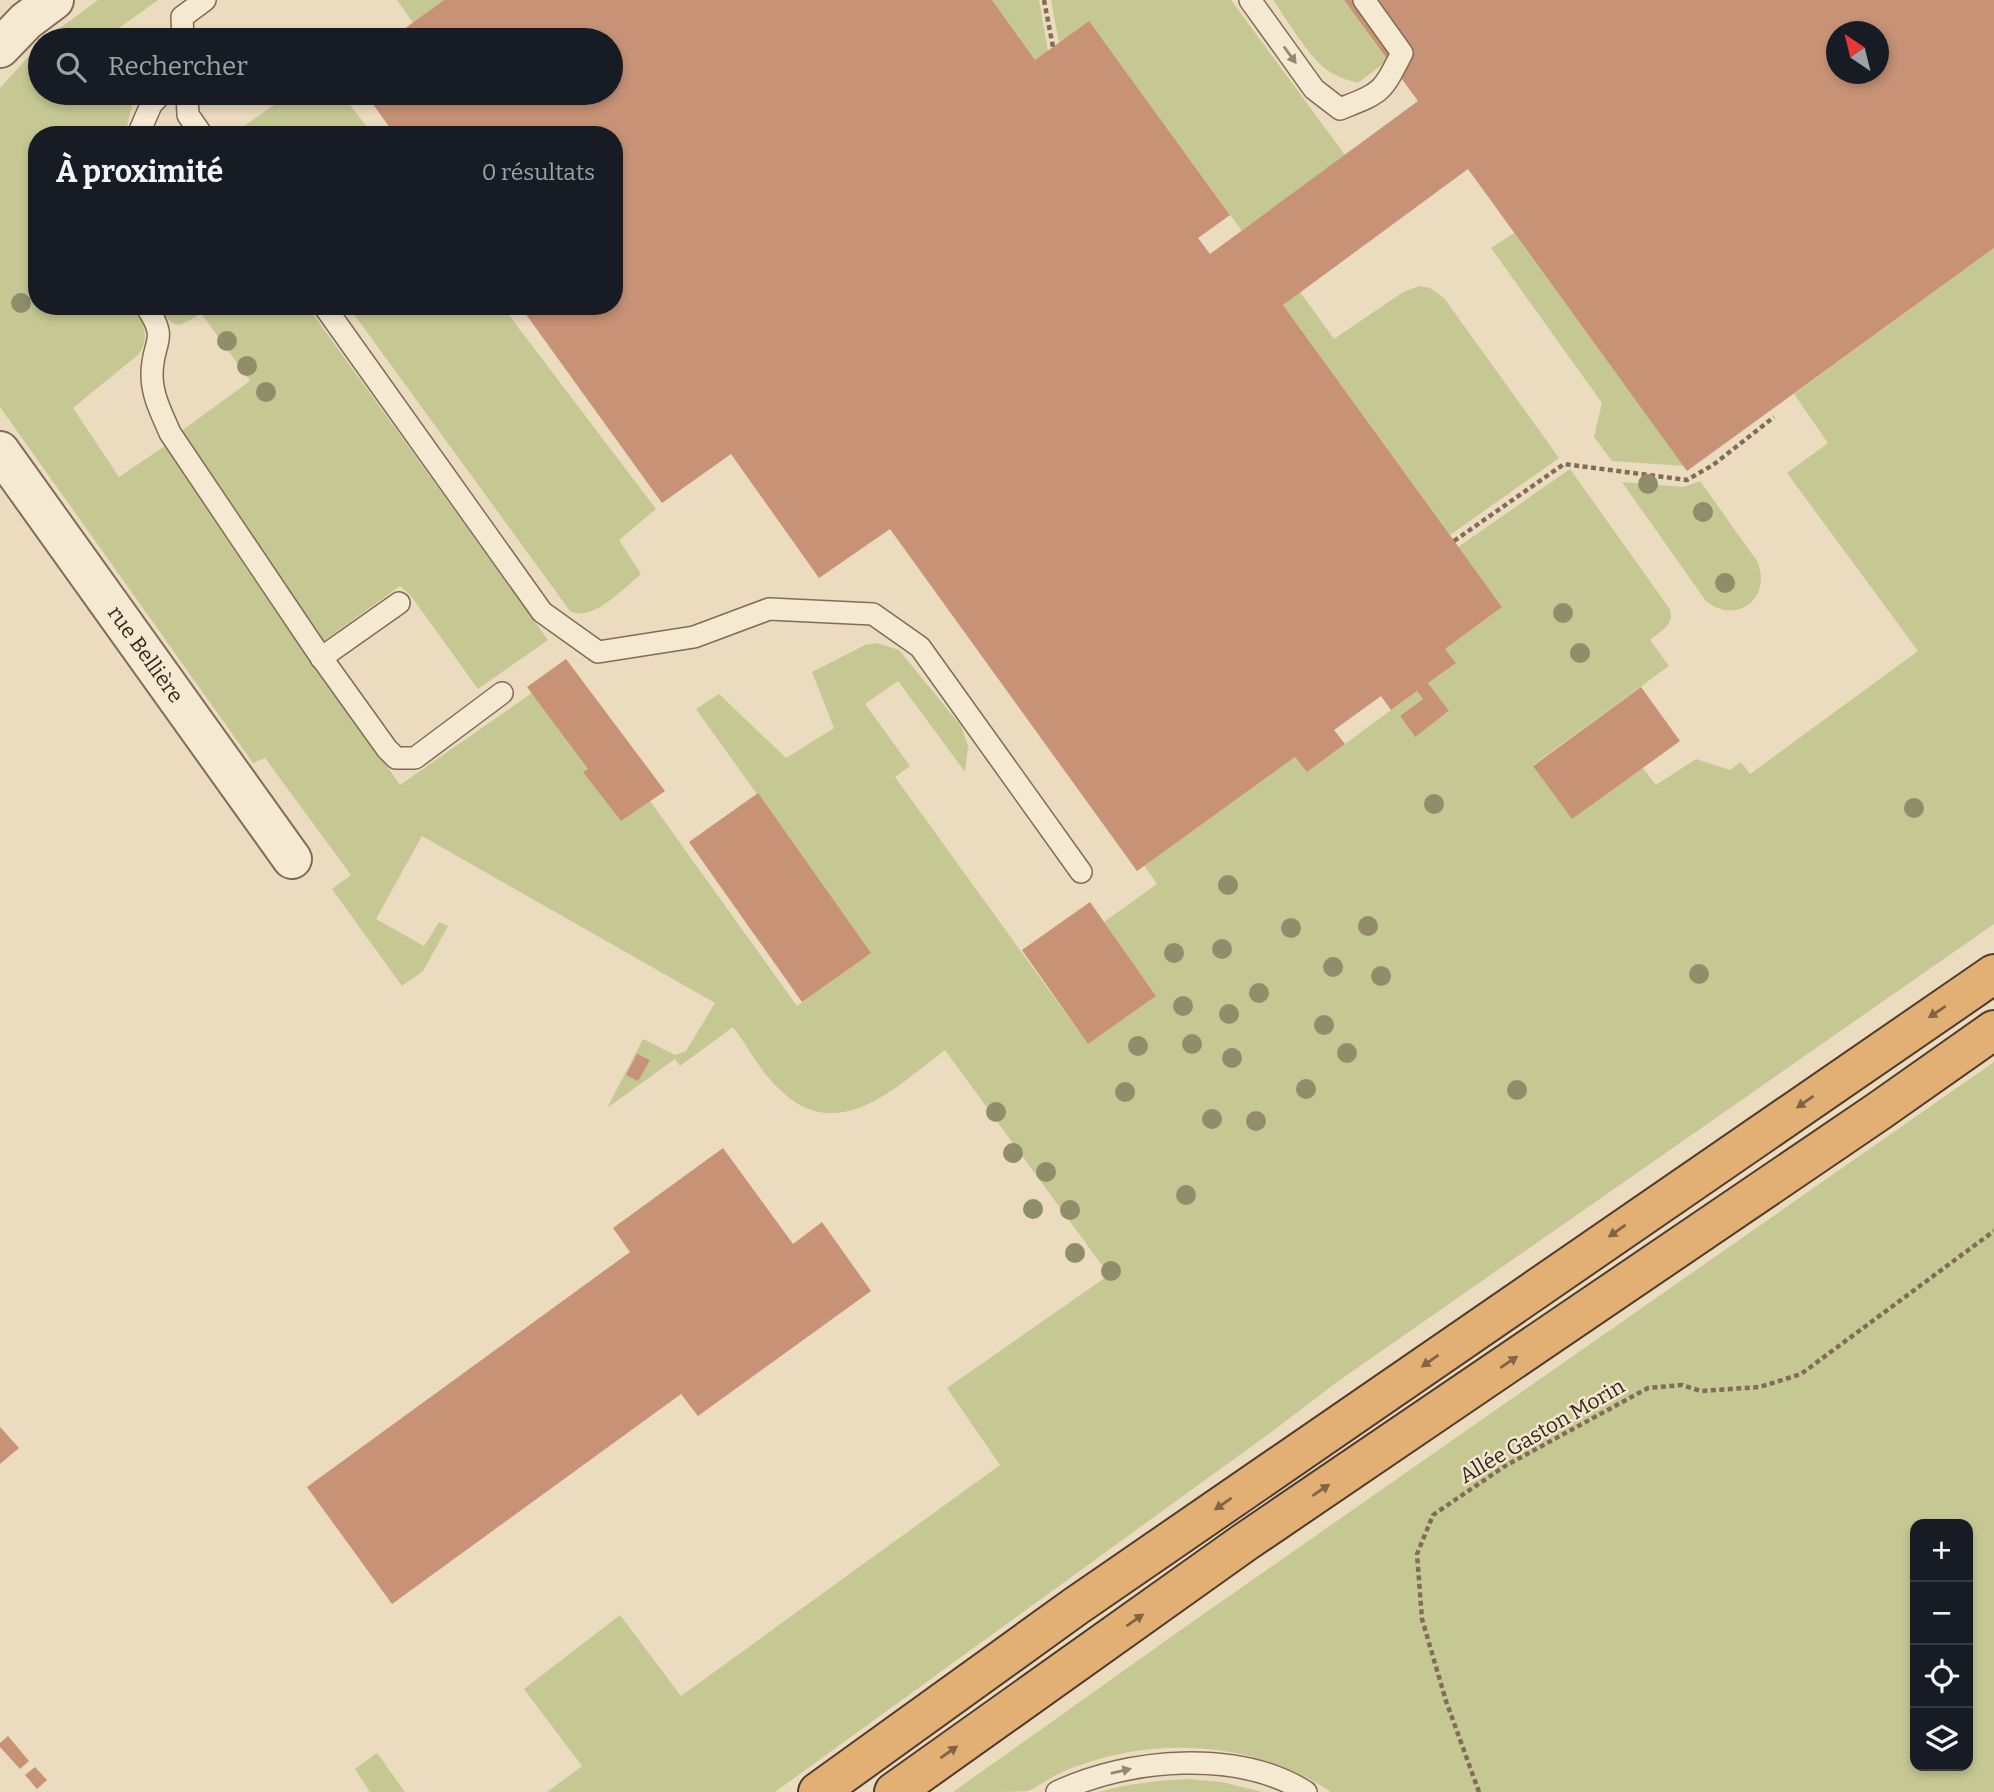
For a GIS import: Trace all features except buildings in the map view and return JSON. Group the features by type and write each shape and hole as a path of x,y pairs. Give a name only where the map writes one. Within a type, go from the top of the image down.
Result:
{"highway":[{"path":"818,1792 1076,1606 1994,974"},
{"path":"894,1792 1245,1542 1833,1143 1994,1030"}],"street":[{"path":"0,48 26,21 54,0"},
{"name":"rue Bellière","path":"0,452 292,859"}],"lane":[{"path":"182,28 182,17 205,0"},
{"path":"1250,0 1314,89 1340,109 1373,96 1385,87 1402,53 1364,0"},
{"path":"142,126 151,105"},
{"path":"188,105 188,115 196,126"},
{"path":"151,315 160,333 152,374 155,401 170,433 321,658 396,758 415,758 502,693"},
{"path":"330,315 542,612 598,652 694,637 769,609 873,614 920,648 1081,872"},
{"path":"321,658 399,603"},
{"path":"1057,1792 1145,1765 1191,1762 1230,1766 1265,1774 1306,1792"}],"path":[{"path":"1044,0 1053,47"},
{"path":"1454,541 1564,464 1687,480 1713,465 1774,417"},
{"name":"Allée Gaston Morin","path":"1479,1792 1446,1701 1422,1619 1417,1553 1433,1515 1505,1466 1648,1388 1682,1385 1701,1391 1760,1387 1801,1374 1994,1231"}],"green space":[{"path":"98,0 158,0 119,28 60,28"},
{"path":"397,0 444,0 413,23"},
{"path":"992,0 1039,0 1048,51 1035,60"},
{"path":"1051,0 1231,0 1345,155 1242,231 1089,21 1059,43"},
{"path":"1273,0 1344,0 1388,60 1358,83 1335,75 1312,56"},
{"path":"28,57 28,105 132,105 127,126 28,126 28,315 138,315 145,335 139,354 73,408 119,477 165,446 400,785 532,693 588,769 584,772 621,821 650,801 797,1006 870,952 696,709 719,694 786,758 834,728 812,672 865,645 877,643 899,650 961,726 968,746 965,772 898,681 865,704 910,766 895,777 1088,1044 1156,996 1104,922 1157,884 1144,865 1295,757 1307,772 1417,691 1423,699 1400,716 1414,736 1449,712 1428,683 1456,663 1445,649 1502,607 1458,547 1570,469 1671,614 1667,626 1650,640 1669,666 1533,765 1572,818 1642,767 1656,785 1696,759 1730,770 1741,762 1750,774 1918,651 1787,473 1828,443 1794,394 1994,248 1994,924 1337,1382 775,1792 547,1792 582,1766 524,1689 620,1615 681,1696 1000,1465 947,1388 1109,1275 945,1050 907,1080 865,1105 844,1112 822,1113 800,1105 778,1088 733,1027 680,1066 675,1059 607,1108 643,1039 675,1055 686,1051 715,1003 422,836 376,919 424,946 439,922 448,926 423,971 402,986 332,889 351,875 265,758 253,763 0,407 0,88"},
{"path":"273,105 350,105 366,126 244,126"},
{"path":"1514,233 1684,466 1612,461 1594,437 1602,403 1491,248"},
{"path":"1420,286 1430,288 1444,298 1559,458 1450,535 1283,305 1300,292 1334,339 1403,292"},
{"path":"166,315 198,315 181,324 173,323"},
{"path":"202,315 313,315 548,640 478,689 411,596 400,586 321,643 180,432 250,381"},
{"path":"355,315 509,315 656,509 619,540 641,574 598,608 579,613 570,611"},
{"path":"1700,481 1757,561 1761,574 1760,586 1756,597 1740,609 1718,608 1706,601 1622,482 1684,487"},
{"path":"1994,1062 1994,1792 1331,1792 1305,1776 1276,1764 1217,1750 1186,1748 1125,1753 1096,1760 1061,1773 1028,1791 953,1792"},
{"path":"377,1753 405,1792 370,1792 355,1769"},
{"path":"1188,1779 1221,1782 1263,1792 1099,1792 1132,1784"}]}
